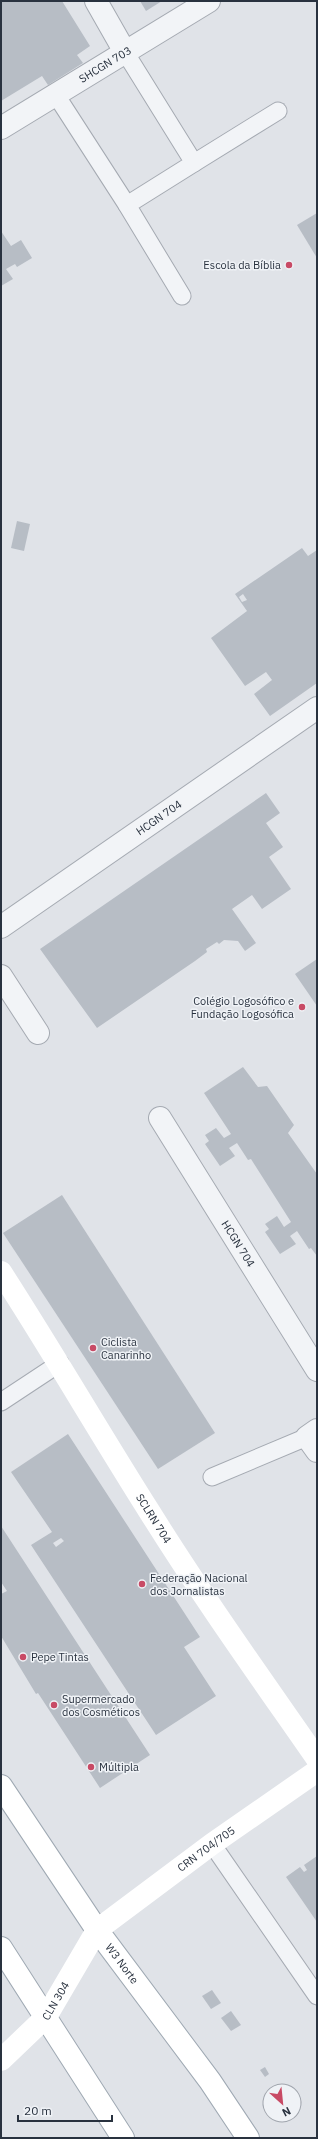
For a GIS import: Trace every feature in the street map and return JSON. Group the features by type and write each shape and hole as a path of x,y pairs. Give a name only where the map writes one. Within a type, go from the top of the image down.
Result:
{"street":[{"path":"96,1 125,52"},
{"name":"SHCGN 703","path":"1,128 209,1"},
{"name":"HCGN 704","path":"1,927 317,708"},
{"path":"1,976 38,1033"},
{"name":"HCGN 704","path":"160,1118 317,1370"},
{"name":"SCLRN 704","path":"1,1272 60,1364 150,1512 262,1681 317,1759"},
{"name":"CRN 704/705","path":"96,1930 212,1844 317,1771"},
{"name":"W3 Norte","path":"1,1786 96,1930 210,2081 248,2138"},
{"name":"CLN 304","path":"1,2060 46,2017 96,1930"},
{"path":"1,1948 123,2138"}],"lane":[{"path":"125,52 194,163"},
{"path":"56,95 128,205 182,296"},
{"path":"128,205 278,111"},
{"path":"1,1402 60,1364"},
{"path":"212,1476 314,1439"},
{"path":"212,1844 317,1996"}],"building":[{"path":"1,1 62,1 90,46 77,55 83,63 48,85 42,76 1,101"},
{"path":"140,1 162,1 146,11"},
{"path":"317,213 317,258 297,225"},
{"path":"1,231 11,246 21,240 32,258 17,267 15,264 6,269 13,279 1,286"},
{"path":"17,521 30,524 24,551 11,548"},
{"path":"302,548 308,556 317,550 317,683 270,716 254,694 272,680 266,672 245,686 211,638 247,611 235,594","holes":["243,594 247,600 242,602 239,597"]},
{"path":"266,793 280,813 266,823 283,847 269,857 291,889 262,909 252,895 232,909 256,943 245,951 238,941 224,940 219,944 217,942 206,949 207,952 195,961 97,1028 40,949"},
{"path":"317,959 317,1006 295,974"},
{"path":"243,1067 258,1087 267,1086 294,1125 288,1133 317,1174 317,1256 311,1248 309,1249 297,1231 290,1236 296,1244 280,1254 265,1232 269,1229 265,1224 277,1216 284,1227 291,1222 251,1159 248,1160 237,1143 229,1148 235,1156 220,1166 205,1144 209,1141 205,1135 216,1128 224,1138 231,1134 204,1093"},
{"path":"62,1195 215,1433 158,1469 3,1233"},
{"path":"68,1434 200,1637 184,1647 216,1696 156,1735 31,1545 52,1532 11,1472","holes":["61,1538 64,1541 56,1547 53,1543"]},
{"path":"1,1526 150,1755 100,1788 38,1693 36,1694 1,1636 1,1594 7,1591 1,1582"},
{"path":"317,1856 317,1922 286,1877 300,1867 304,1872 307,1870 304,1865"},
{"path":"212,1990 221,2003 211,2009 202,1996"},
{"path":"231,2011 241,2025 231,2031 221,2018"},
{"path":"265,2067 269,2074 265,2077 260,2070"}],"place":[{"name":"Escola da Bíblia","path":"289,265"},
{"name":"Colégio Logosófico e Fundação Logosófica","path":"302,1007"},
{"name":"Ciclista Canarinho","path":"93,1348"},
{"name":"Federação Nacional dos Jornalistas","path":"142,1584"},
{"name":"Pepe Tintas","path":"23,1657"},
{"name":"Supermercado dos Cosméticos","path":"54,1705"},
{"name":"Múltipla","path":"91,1767"}]}
